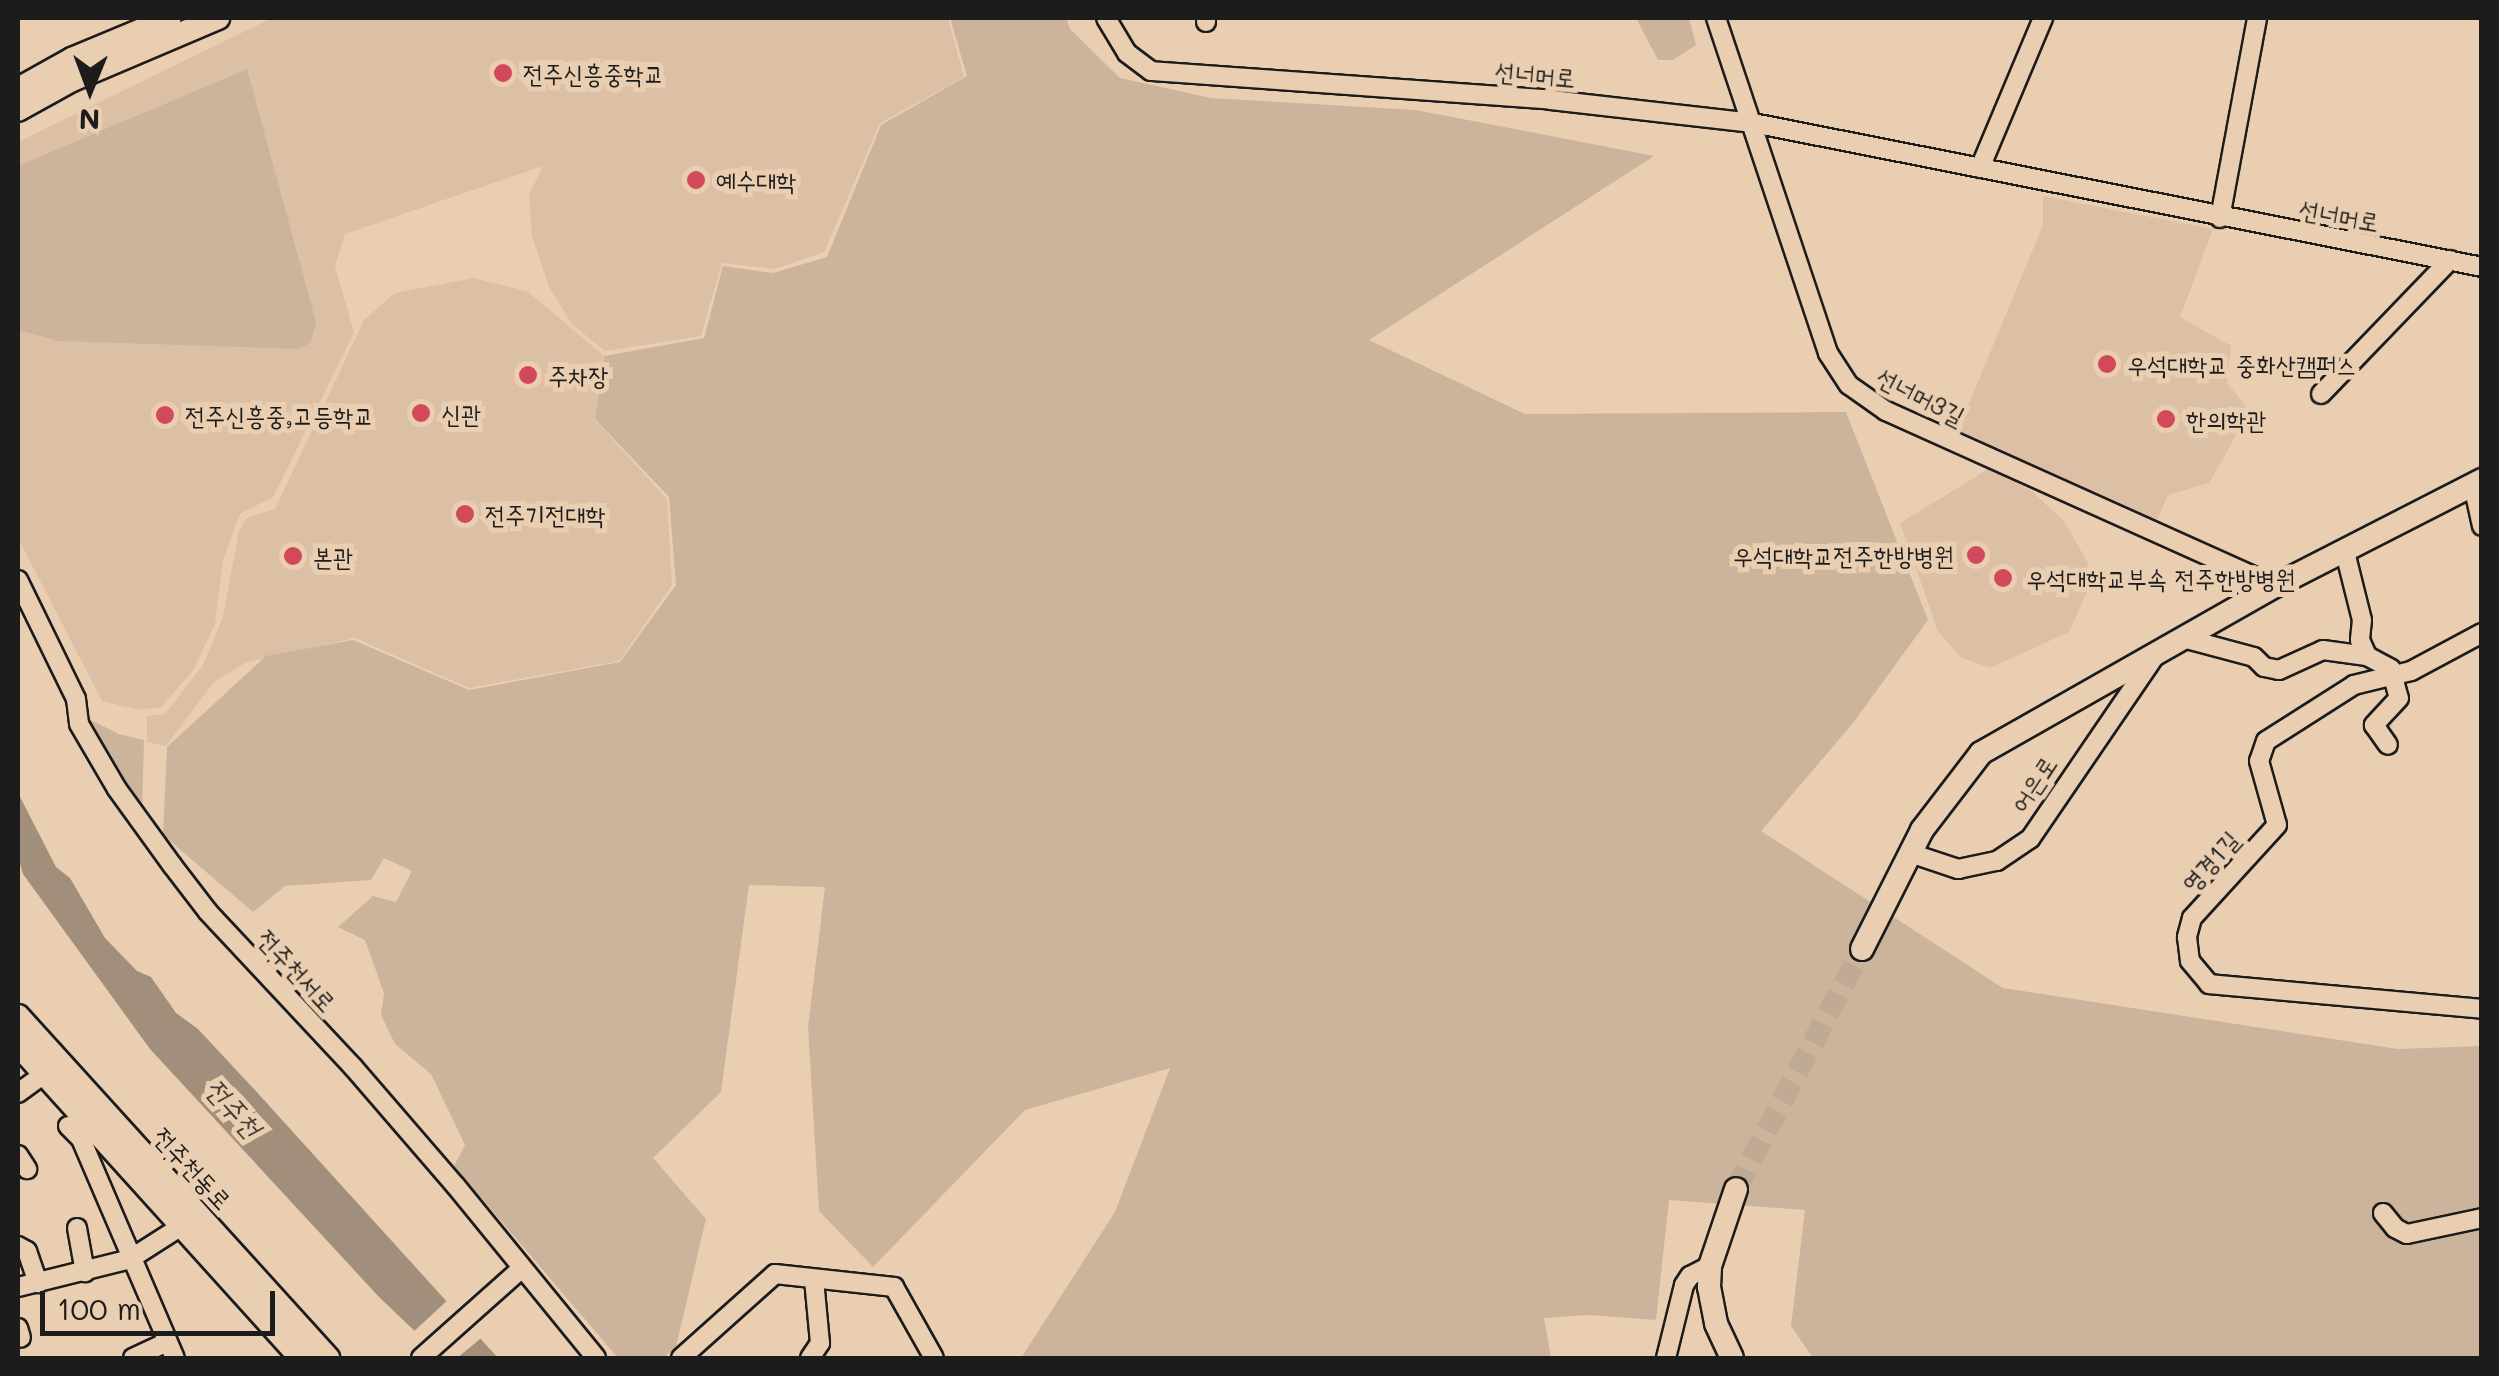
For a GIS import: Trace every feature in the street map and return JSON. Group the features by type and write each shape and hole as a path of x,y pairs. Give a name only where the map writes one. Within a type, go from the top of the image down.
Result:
{"street":[{"path":"18,89 72,59 179,22 218,18"},
{"name":"선너머로","path":"1106,18 1127,53 1151,71 1550,100 1753,123 2482,268"},
{"name":"선너머3길","path":"1716,18 1828,354 1849,386 1886,411 2276,586"},
{"path":"1980,168 2042,18"},
{"path":"2220,218 2257,18"},
{"path":"18,110 179,22"},
{"path":"2321,394 2450,260"},
{"path":"2477,483 2482,526"},
{"name":"어은로","path":"1862,949 1922,830 1981,753 2276,586 2477,483"},
{"path":"2345,552 2366,656"},
{"name":"전주천서로","path":"18,580 76,698 79,724 117,789 172,865 208,912 354,1067 596,1358"},
{"name":"영경1길","path":"2482,632 2411,671 2354,685 2266,741 2260,761 2277,825 2192,918 2188,937 2190,961 2209,984 2482,1010"},
{"path":"2183,638 2254,657 2264,667 2278,670 2322,650 2366,656 2391,668 2400,698 2374,726 2388,745"},
{"name":"어은로","path":"1910,853 1958,869 1997,861 2030,840 2156,653"},
{"name":"전주천동로","path":"18,1016 328,1358"},
{"name":"전주천동로","path":"18,1045 301,1358"},
{"path":"18,1093 43,1075"},
{"path":"68,1126 81,1140 171,1350 132,1358"},
{"path":"1732,1358 1716,1323 1710,1266 1736,1189"},
{"path":"2383,1213 2407,1234 2482,1218"},
{"path":"18,1287 130,1259 180,1226"},
{"path":"77,1228 85,1272"},
{"path":"18,1246 27,1252 38,1283"},
{"path":"1666,1358 1684,1285 1690,1276 1710,1266"},
{"path":"422,1358 522,1268"},
{"path":"680,1358 775,1274 894,1287 934,1358"},
{"path":"810,1358 820,1344 814,1279"}],"shaded area":[{"name":"전주신흥중,고등학교","path":"272,18 948,18 964,77 880,123 824,252 775,269 722,263 701,336 605,351 572,324 549,287 532,236 529,195 543,166 345,234 335,266 354,333 273,497 240,514 223,560 215,624 193,671 161,707 139,710 102,701 18,538 18,142"},
{"path":"950,18 1066,18 1070,29 1120,78 1211,98 1416,110 1654,156 1369,340 1525,414 1846,412 1928,620 1853,723 1761,831 2003,988 2398,1049 2481,1046 2481,1358 1813,1358 1791,1326 1805,1210 1669,1200 1656,1320 1589,1315 1544,1318 1551,1358 1021,1358 1115,1212 1170,1068 1025,1110 873,1267 819,1211 808,1027 825,887 749,885 721,1092 653,1158 706,1219 676,1347 663,1358 618,1358 454,1166 465,1145 431,1074 395,1044 381,1015 384,993 365,940 338,927 373,896 396,902 412,871 384,858 371,880 285,886 253,912 163,835 167,747 266,656 353,640 469,690 620,662 676,585 669,497 595,419 604,356 704,338 723,266 773,273 827,257 881,125 967,76"},
{"path":"1636,18 1689,18 1696,45 1673,60 1658,60"},
{"path":"247,69 316,322 311,342 299,349 59,341 18,330 18,166"},
{"name":"우석대학교 중화산캠퍼스","path":"2043,196 2213,229 2180,317 2231,346 2227,383 2250,411 2209,483 2168,495 2156,522 1958,430 2043,225"},
{"name":"전주기전대학","path":"473,278 527,291 603,355 595,420 667,499 672,585 619,661 469,688 355,638 247,662 214,682 166,746 147,742 147,716 165,714 203,665 223,617 239,531 247,518 275,509 364,320 395,293"},
{"name":"우석대학교부속 전주한방병원","path":"1990,468 2033,492 2064,521 2089,565 2087,592 2069,632 1990,668 1960,657 1938,631 1900,523"},
{"path":"87,718 119,734 144,740 142,813"}],"water":[{"name":"전주천","path":"18,793 56,867 70,878 105,938 137,971 151,977 176,1013 198,1029 498,1358 443,1358 379,1297 150,1049 23,874 18,857"}],"pier":[{"path":"450,1298 485,1335 457,1358 436,1358 411,1334"}],"tunnel":[{"path":"1736,1189 1862,949"}],"place":[{"name":"전주신흥중학교","path":"503,73"},
{"name":"예수대학","path":"696,180"},
{"name":"우석대학교 중화산캠퍼스","path":"2107,364"},
{"name":"주차장","path":"528,375"},
{"name":"신관","path":"421,413"},
{"name":"전주신흥중,고등학교","path":"165,415"},
{"name":"한의학관","path":"2166,419"},
{"name":"전주기전대학","path":"465,514"},
{"name":"우석대학교전주한방병원","path":"1976,555"},
{"name":"본관","path":"293,556"},
{"name":"우석대학교부속 전주한방병원","path":"2003,578"}]}
